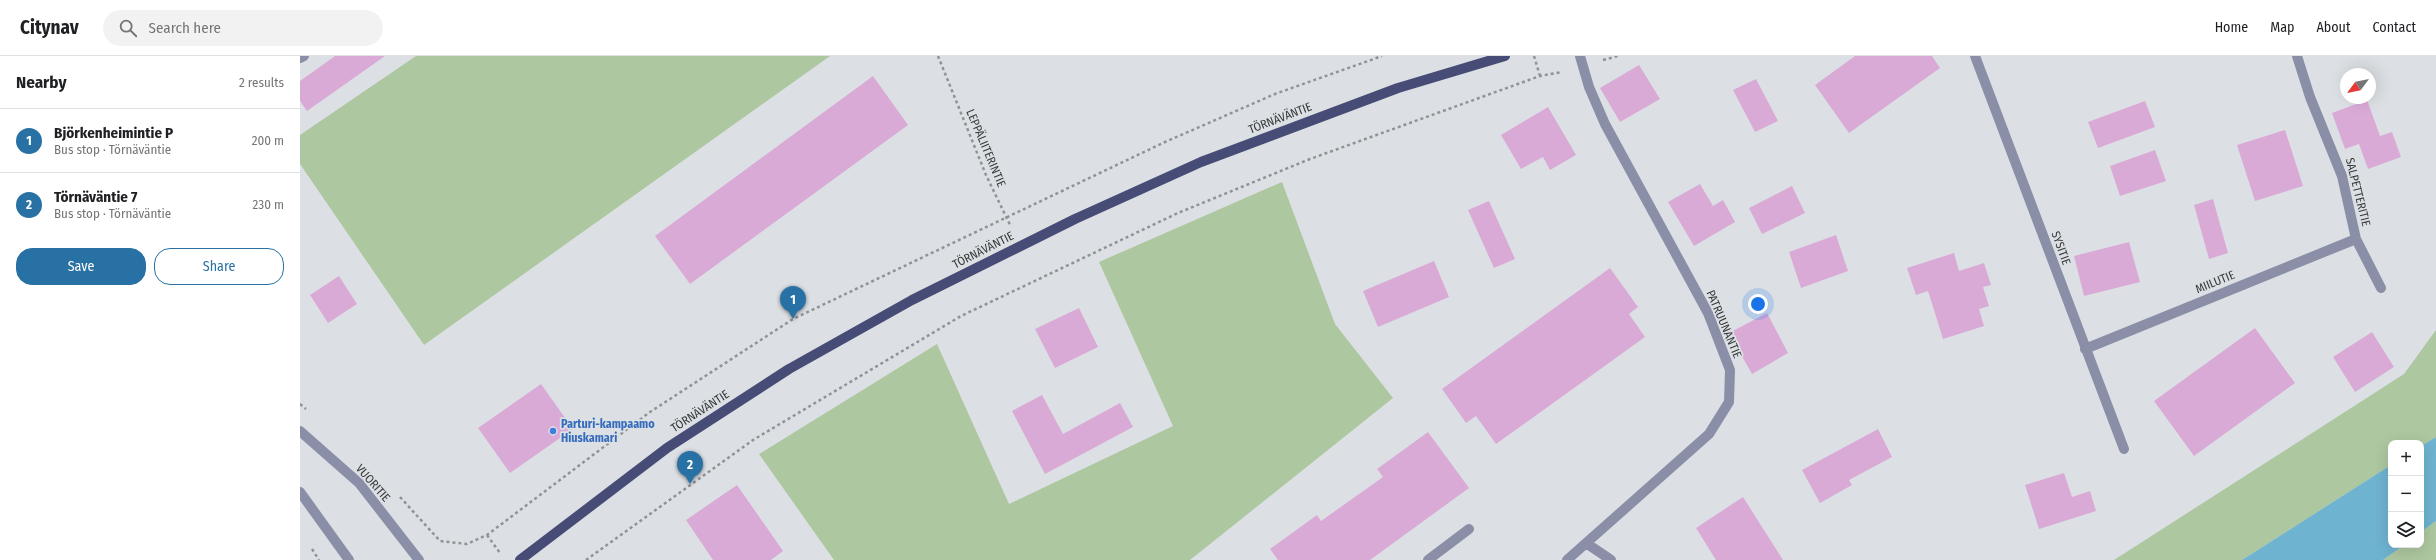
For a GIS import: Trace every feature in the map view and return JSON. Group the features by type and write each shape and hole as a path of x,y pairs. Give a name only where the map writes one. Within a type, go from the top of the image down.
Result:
{"main road":[{"name":"TÖRNÄVÄNTIE","path":"520,560 667,448 789,369 912,300 1020,246 1201,162 1398,88 1505,56"}],"street":[{"path":"300,58 304,56"},
{"name":"PATRUUNANTIE","path":"1567,560 1709,434 1729,402 1730,370 1708,313 1605,124 1589,87 1585,67 1580,56"},
{"name":"SYSITIE","path":"1975,56 2124,450"},
{"name":"SALPETTERITIE","path":"2297,56 2310,97 2342,176 2356,239 2382,288"},
{"name":"MIILUTIE","path":"2085,349 2356,239"},
{"name":"VUORITIE","path":"300,431 359,483 419,560"},
{"path":"300,492 349,560"},
{"path":"1428,560 1469,529"},
{"path":"1586,543 1611,560"}],"path":[{"name":"LEPPÄLIITERINTIE","path":"938,56 986,175 1020,246"},
{"path":"1534,56 1540,76"},
{"path":"586,560 753,440 961,316 1178,213 1310,159 1540,76 1585,67 1618,56"},
{"path":"487,535 505,560"}],"green space":[{"path":"416,56 830,56 424,345 300,164 300,135"},
{"path":"1282,182 1335,324 1393,398 1190,560 834,560 759,454 937,344 1009,504 1173,426 1099,262"},
{"path":"2436,330 2436,437 2424,444 2424,440 2388,440 2388,467 2242,560 2114,560 2404,374"},
{"path":"2436,521 2436,560 2383,560 2400,548 2424,548 2424,530"}],"water":[{"path":"2436,437 2436,521 2424,530 2424,476 2424,444"},
{"path":"2388,467 2388,548 2400,548 2383,560 2242,560"}],"building":[{"path":"335,56 385,56 307,111 300,101 300,81"},
{"path":"1855,56 1932,56 1940,68 1849,133 1815,85"},
{"path":"1639,65 1660,99 1620,122 1600,88"},
{"path":"873,76 908,125 690,284 655,236"},
{"path":"1756,79 1778,121 1755,132 1733,90"},
{"path":"2145,101 2155,127 2098,148 2088,122"},
{"path":"2356,104 2368,104 2380,136 2392,132 2401,157 2368,169 2359,144 2345,149 2332,113"},
{"path":"1548,107 1576,155 1550,170 1543,157 1521,169 1501,135"},
{"path":"2285,130 2303,186 2255,201 2237,145"},
{"path":"2155,150 2166,181 2120,196 2110,166"},
{"path":"1700,184 1713,206 1723,200 1735,222 1694,246 1668,202"},
{"path":"1792,186 1805,213 1762,234 1749,208"},
{"path":"2213,199 2228,253 2209,259 2194,205"},
{"path":"1489,201 1515,259 1494,268 1468,210"},
{"path":"1836,235 1848,271 1801,288 1789,252"},
{"path":"2129,242 2140,282 2084,296 2074,256"},
{"path":"1954,253 1959,271 1984,263 1991,285 1983,287 1989,306 1979,309 1984,326 1943,339 1928,291 1916,295 1907,268"},
{"path":"1434,261 1449,297 1378,327 1363,291"},
{"path":"1610,268 1638,307 1629,314 1645,337 1496,444 1476,416 1466,423 1442,389"},
{"path":"339,276 357,304 328,323 310,295"},
{"path":"1079,308 1098,347 1055,368 1035,329"},
{"path":"1767,313 1788,353 1752,374 1729,333"},
{"path":"2255,328 2295,383 2194,456 2154,401"},
{"path":"2372,332 2394,367 2355,392 2333,357"},
{"path":"541,384 573,429 510,473 478,428"},
{"path":"1042,395 1063,434 1120,403 1133,427 1045,474 1012,411"},
{"path":"1878,429 1892,457 1849,480 1852,485 1820,503 1802,470"},
{"path":"1428,432 1469,488 1370,560 1278,560 1270,549 1317,515 1321,521 1383,477 1377,469"},
{"path":"2064,473 2072,497 2090,491 2096,511 2039,529 2025,485"},
{"path":"737,485 783,551 771,560 713,560 686,520"},
{"path":"1743,497 1783,560 1716,560 1696,528"}],"place":[{"name":"Björkenheimintie P","path":"793,319"},
{"name":"Parturi-kampaamo Hiuskamari","path":"553,431"},
{"name":"Törnäväntie 7","path":"690,484"}]}
